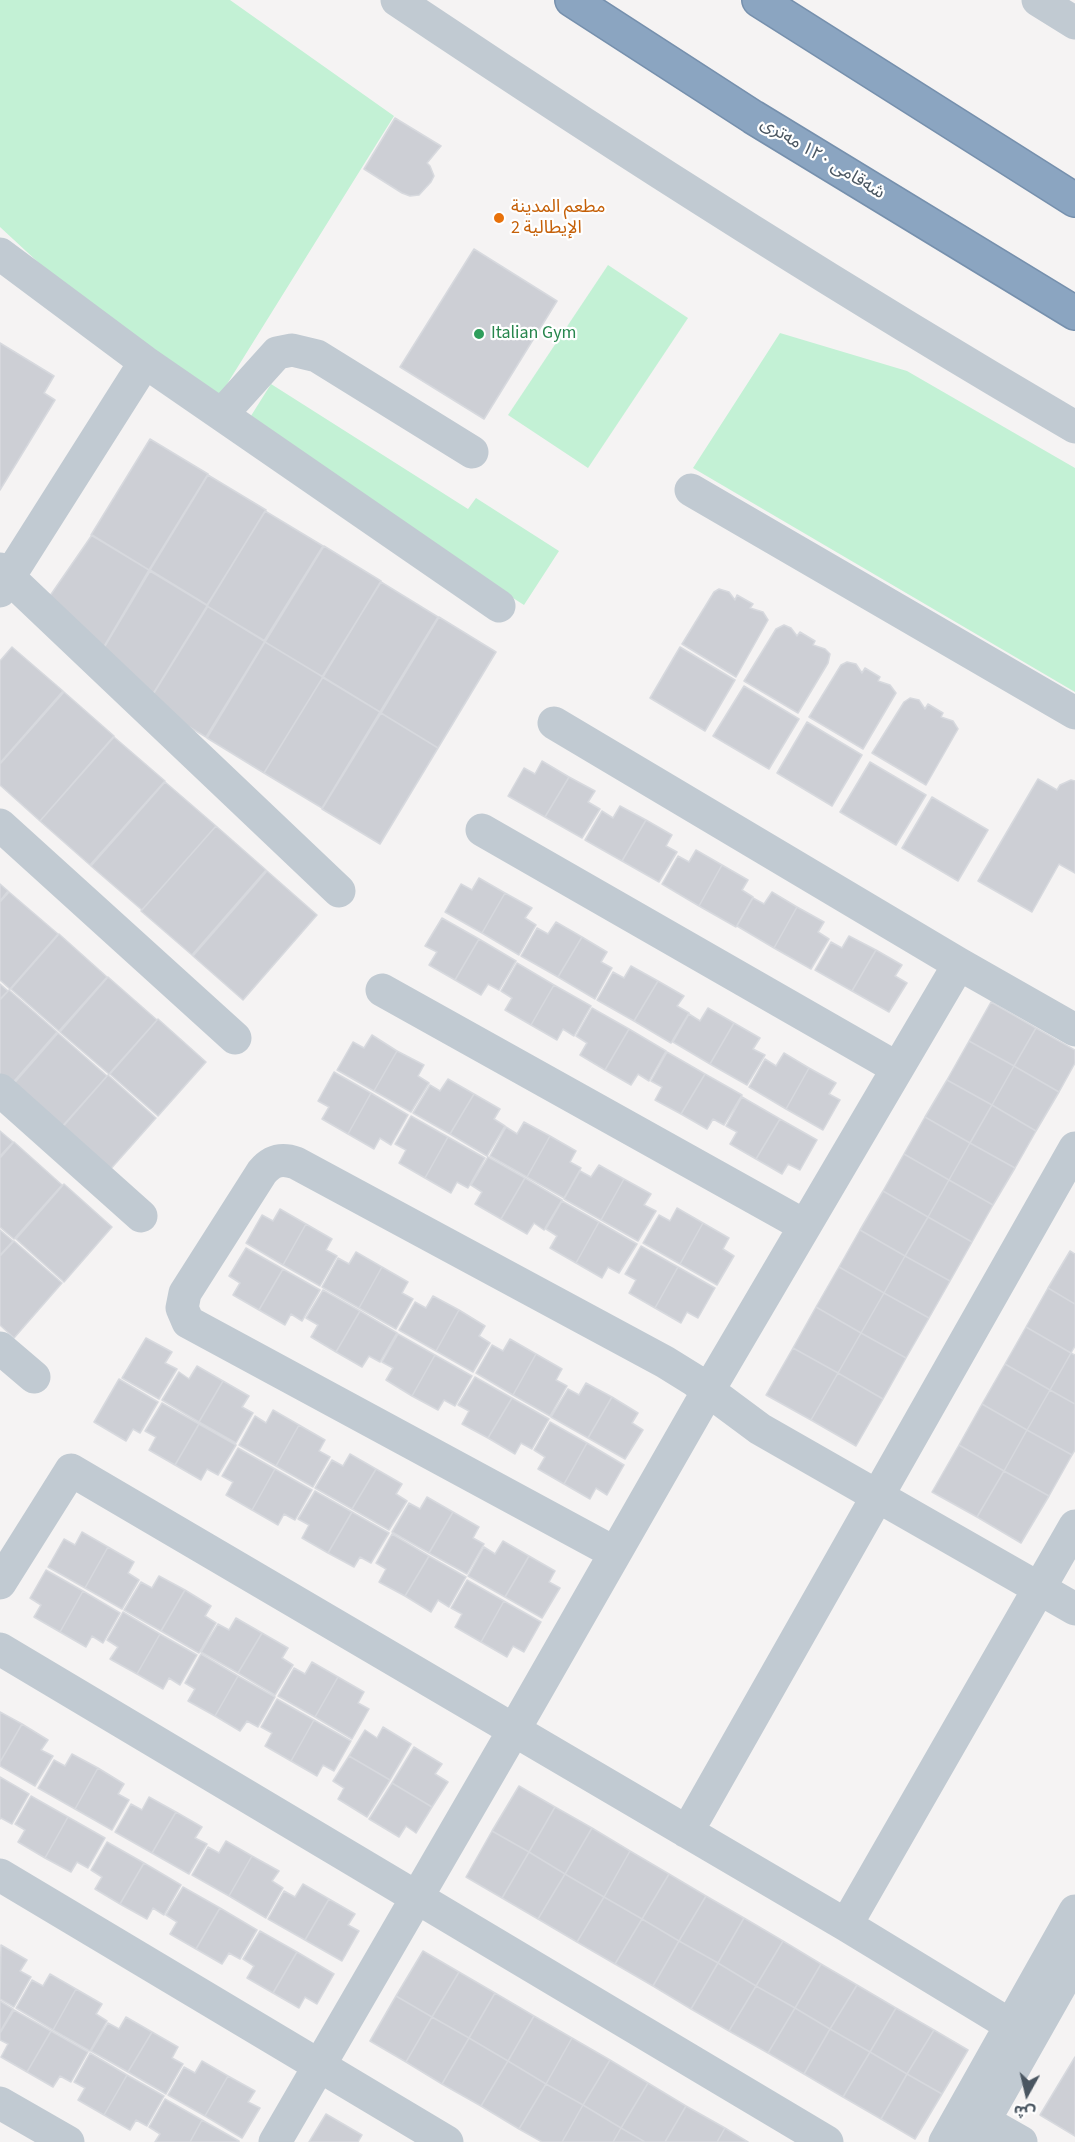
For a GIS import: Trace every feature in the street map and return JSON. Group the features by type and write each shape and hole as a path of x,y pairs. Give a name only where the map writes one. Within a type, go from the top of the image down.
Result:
{"highway":[{"name":"شەقامی ١٢٠ مەتری","path":"572,0 753,117 1075,313"},
{"path":"759,0 1075,200"},
{"path":"796,0 843,30 950,122"}],"street":[{"path":"397,0 562,111 918,336 1075,427"},
{"path":"1038,0 1075,23"},
{"path":"0,254 145,362 499,606"},
{"path":"222,414 277,353 292,350 317,356 472,452"},
{"path":"145,362 3,579 339,891"},
{"path":"691,490 1075,713"},
{"path":"554,723 959,964 1075,1030"},
{"path":"0,825 235,1038"},
{"path":"482,830 897,1068"},
{"path":"275,2142 708,1391 959,964"},
{"path":"382,990 805,1226"},
{"path":"0,1090 141,1216"},
{"path":"687,1832 1075,1148"},
{"path":"615,1553 188,1322 182,1308 185,1293 268,1165 286,1160 296,1163 664,1362 760,1428 1075,1609"},
{"path":"0,1348 34,1377"},
{"path":"0,1583 71,1470 846,1925 1020,2031"},
{"path":"846,1925 1075,1526"},
{"path":"0,1649 826,2142"},
{"path":"0,1875 447,2142"},
{"path":"1021,2142 978,2132 1020,2031 1075,1911"},
{"path":"945,2142 1020,2031 1075,1960"},
{"path":"0,2103 68,2142"}],"green space":[{"path":"0,0 230,0 394,116 219,397 67,289 0,227"},
{"path":"608,265 688,318 588,468 508,415"},
{"path":"780,333 907,371 1075,468 1075,692 693,468"},
{"path":"271,384 468,509 476,498 559,551 524,605 244,427"}],"building":[{"path":"395,118 441,146 427,163 434,176 419,195 410,196 402,193 364,169"},
{"name":"Italian Gym","path":"474,249 557,301 484,419 400,367"},
{"path":"0,343 54,376 44,393 55,400 0,490"},
{"path":"150,439 208,474 149,570 91,535"},
{"path":"208,475 266,510 207,605 150,570"},
{"path":"265,511 323,546 264,641 207,606"},
{"path":"92,535 149,570 99,655 45,603"},
{"path":"324,546 381,581 323,677 265,642"},
{"path":"150,571 208,606 149,701 99,656"},
{"path":"381,582 438,617 380,712 322,677"},
{"path":"719,589 729,592 735,600 737,595 753,604 750,608 763,612 768,620 736,677 682,644 714,592"},
{"path":"207,606 265,641 206,737 148,702"},
{"path":"439,617 496,652 438,748 381,713"},
{"path":"784,625 791,628 797,636 800,632 815,641 813,645 825,649 830,654 828,663 798,713 744,681 776,629"},
{"path":"265,642 323,677 264,773 207,738"},
{"path":"12,647 63,691 0,763 0,661"},
{"path":"680,647 735,680 705,731 650,698"},
{"path":"847,662 856,664 862,673 865,668 880,677 878,681 890,685 896,693 863,749 809,717 841,665"},
{"path":"323,677 380,712 322,808 264,773"},
{"path":"744,686 799,719 769,769 713,736"},
{"path":"64,692 114,736 40,821 0,785 0,764"},
{"path":"910,698 919,700 925,709 928,704 943,713 941,717 953,721 958,729 926,785 872,753 904,702"},
{"path":"381,713 438,748 380,844 322,809"},
{"path":"807,722 862,755 832,806 777,773"},
{"path":"114,737 165,781 90,865 40,821"},
{"path":"542,761 569,777 545,817 508,796 524,768 535,774"},
{"path":"870,762 926,795 896,845 840,812"},
{"path":"569,777 595,791 588,802 600,809 582,838 545,817"},
{"path":"1038,779 1057,790 1060,785 1071,780 1075,781 1075,873 1059,864 1032,912 978,881"},
{"path":"165,782 216,826 142,910 91,866"},
{"path":"932,797 988,830 958,881 902,848"},
{"path":"620,806 646,820 622,861 585,840 602,811 613,818"},
{"path":"646,820 672,835 666,846 677,852 659,882 622,861"},
{"path":"216,826 266,870 192,955 141,911"},
{"path":"696,850 722,865 699,906 662,884 678,856 689,862"},
{"path":"722,865 748,880 742,890 753,897 736,927 699,906"},
{"path":"267,871 317,915 243,1000 193,956"},
{"path":"479,878 505,893 482,933 445,912 461,884 472,890"},
{"path":"0,884 8,891 0,901"},
{"path":"9,892 58,934 10,989 0,980 0,902"},
{"path":"772,892 797,907 774,948 737,926 753,898 764,904"},
{"path":"505,893 532,908 525,918 536,925 519,955 482,933"},
{"path":"797,907 824,922 818,932 829,939 811,969 774,948"},
{"path":"442,918 479,939 455,980 429,965 437,952 425,946"},
{"path":"556,922 582,937 558,977 521,956 537,928 548,934"},
{"path":"59,934 107,977 59,1031 11,989"},
{"path":"849,936 876,950 852,991 815,970 831,942 842,948"},
{"path":"582,937 607,952 601,962 612,968 595,999 558,977"},
{"path":"479,939 516,961 499,990 488,984 481,995 455,980"},
{"path":"876,950 902,965 895,976 907,983 889,1012 852,991"},
{"path":"517,963 554,985 531,1025 505,1010 512,998 501,991"},
{"path":"631,966 658,981 634,1021 597,1000 613,972 624,978"},
{"path":"108,977 157,1020 109,1074 60,1032"},
{"path":"658,981 684,996 677,1006 689,1013 671,1043 634,1021"},
{"path":"0,984 8,991 0,999"},
{"path":"554,985 591,1006 574,1036 563,1029 557,1040 531,1025"},
{"path":"9,990 57,1032 9,1087 0,1079 0,1000"},
{"path":"991,1002 1036,1028 1014,1066 969,1041"},
{"path":"592,1008 629,1029 605,1070 580,1055 587,1043 576,1036"},
{"path":"708,1008 734,1023 710,1064 673,1042 689,1014 700,1021"},
{"path":"158,1019 206,1062 158,1116 110,1074"},
{"path":"734,1023 760,1038 753,1049 765,1055 747,1085 710,1064"},
{"path":"1036,1028 1075,1050 1075,1063 1059,1092 1014,1066"},
{"path":"629,1029 666,1051 649,1081 638,1074 631,1085 605,1070"},
{"path":"58,1033 107,1076 59,1130 10,1088"},
{"path":"372,1035 397,1051 374,1091 337,1070 353,1042 364,1048"},
{"path":"969,1041 1014,1066 992,1105 947,1080"},
{"path":"397,1051 424,1065 418,1076 429,1083 411,1112 374,1091"},
{"path":"667,1052 705,1074 681,1114 655,1100 662,1087 651,1081"},
{"path":"784,1053 809,1068 786,1109 749,1087 765,1059 776,1066"},
{"path":"1014,1066 1059,1092 1036,1131 992,1105"},
{"path":"809,1068 836,1083 829,1094 840,1100 823,1130 786,1109"},
{"path":"334,1072 371,1093 348,1134 322,1119 329,1107 318,1101"},
{"path":"705,1074 742,1095 724,1125 713,1119 707,1129 681,1114"},
{"path":"108,1075 156,1118 108,1172 60,1130"},
{"path":"448,1079 474,1094 450,1134 413,1113 430,1085 440,1091"},
{"path":"947,1080 992,1105 970,1143 925,1117"},
{"path":"371,1093 408,1115 391,1145 380,1138 374,1149 348,1134"},
{"path":"474,1094 500,1109 494,1119 505,1126 487,1156 450,1134"},
{"path":"742,1097 780,1119 756,1159 730,1144 737,1132 726,1126"},
{"path":"992,1105 1036,1131 1015,1168 970,1143"},
{"path":"411,1116 448,1137 425,1178 399,1163 406,1150 395,1144"},
{"path":"925,1117 970,1143 949,1180 904,1154"},
{"path":"780,1119 817,1140 800,1170 788,1164 782,1174 756,1159"},
{"path":"524,1122 550,1136 527,1177 490,1156 506,1127 517,1134"},
{"path":"0,1131 13,1142 0,1156"},
{"path":"550,1136 576,1151 570,1162 581,1168 564,1198 527,1177"},
{"path":"448,1137 485,1158 468,1188 457,1182 451,1193 425,1178"},
{"path":"14,1142 62,1185 14,1239 0,1227 0,1158"},
{"path":"970,1143 1015,1168 993,1205 949,1180"},
{"path":"904,1154 949,1180 928,1217 883,1191"},
{"path":"488,1157 525,1178 501,1219 475,1204 482,1192 471,1185"},
{"path":"599,1165 624,1179 601,1220 564,1199 580,1171 591,1177"},
{"path":"525,1178 562,1200 544,1230 534,1223 527,1234 501,1219"},
{"path":"624,1179 651,1194 644,1205 656,1211 638,1241 601,1220"},
{"path":"949,1180 993,1205 972,1242 928,1217"},
{"path":"64,1184 112,1227 64,1282 16,1239"},
{"path":"883,1191 928,1217 905,1256 860,1230"},
{"path":"562,1201 599,1222 576,1263 550,1248 557,1236 546,1229"},
{"path":"677,1208 703,1223 680,1264 643,1243 659,1215 670,1221"},
{"path":"280,1209 306,1224 283,1265 246,1243 262,1215 273,1221"},
{"path":"928,1217 972,1242 950,1281 905,1256"},
{"path":"599,1222 637,1244 619,1273 608,1267 602,1278 576,1263"},
{"path":"703,1223 729,1238 723,1249 734,1256 717,1285 680,1264"},
{"path":"306,1224 332,1239 326,1250 337,1256 320,1286 283,1265"},
{"path":"0,1230 13,1241 0,1255"},
{"path":"860,1230 905,1256 884,1293 839,1267"},
{"path":"14,1241 62,1283 14,1338 0,1325 0,1256"},
{"path":"641,1246 678,1267 655,1308 629,1293 636,1280 625,1274"},
{"path":"246,1248 283,1269 259,1310 233,1295 240,1283 229,1276"},
{"path":"1070,1251 1075,1254 1075,1304 1048,1288"},
{"path":"356,1252 382,1267 359,1308 322,1287 338,1258 349,1264"},
{"path":"905,1256 950,1281 929,1318 884,1293"},
{"path":"382,1267 408,1282 402,1293 413,1299 396,1329 359,1308"},
{"path":"678,1267 715,1288 698,1318 687,1312 681,1323 655,1308"},
{"path":"839,1267 884,1293 861,1333 816,1307"},
{"path":"283,1269 320,1290 302,1321 291,1314 285,1325 259,1310"},
{"path":"1048,1288 1075,1304 1075,1346 1071,1353 1026,1327"},
{"path":"323,1290 360,1311 336,1352 311,1337 318,1325 306,1318"},
{"path":"884,1293 929,1318 906,1358 861,1333"},
{"path":"433,1296 459,1310 436,1351 399,1330 415,1302 426,1308"},
{"path":"816,1307 861,1333 838,1373 793,1348"},
{"path":"459,1310 485,1326 479,1336 490,1343 473,1372 436,1351"},
{"path":"360,1311 397,1333 380,1362 369,1356 362,1367 336,1352"},
{"path":"1026,1327 1071,1353 1050,1390 1005,1364"},
{"path":"861,1333 906,1358 883,1399 838,1373"},
{"path":"398,1334 435,1355 412,1396 386,1380 393,1368 382,1362"},
{"path":"146,1338 172,1352 165,1363 177,1369 159,1399 122,1378"},
{"path":"510,1339 536,1354 513,1395 476,1373 492,1345 503,1351"},
{"path":"793,1348 838,1373 811,1420 766,1395"},
{"path":"1071,1353 1075,1355 1075,1404 1050,1390"},
{"path":"536,1354 562,1369 556,1380 567,1386 550,1416 513,1395"},
{"path":"435,1355 472,1376 455,1406 444,1400 438,1410 412,1396"},
{"path":"1005,1364 1050,1390 1027,1430 982,1404"},
{"path":"197,1366 223,1381 199,1422 162,1400 179,1372 189,1379"},
{"path":"838,1373 883,1399 856,1446 811,1420"},
{"path":"475,1377 512,1398 488,1438 462,1424 469,1411 458,1405"},
{"path":"119,1379 158,1402 140,1433 133,1429 126,1441 94,1422"},
{"path":"223,1381 249,1396 242,1407 253,1413 236,1443 199,1422"},
{"path":"586,1383 612,1397 588,1438 551,1417 568,1389 579,1395"},
{"path":"1050,1390 1075,1404 1075,1450 1072,1455 1027,1430"},
{"path":"612,1397 638,1413 632,1423 643,1430 625,1459 588,1438"},
{"path":"512,1398 549,1419 532,1449 521,1443 515,1454 488,1438"},
{"path":"162,1403 199,1424 175,1465 149,1450 156,1437 145,1431"},
{"path":"982,1404 1027,1430 1004,1471 959,1445"},
{"path":"273,1410 299,1425 276,1466 239,1445 255,1416 266,1423"},
{"path":"550,1422 587,1443 564,1484 538,1469 545,1457 534,1450"},
{"path":"199,1424 236,1445 218,1475 207,1469 201,1480 175,1465"},
{"path":"299,1425 325,1440 319,1451 330,1457 313,1487 276,1466"},
{"path":"1027,1430 1072,1455 1049,1496 1004,1471"},
{"path":"587,1443 624,1465 607,1495 596,1488 590,1499 564,1484"},
{"path":"959,1445 1004,1471 977,1517 932,1492"},
{"path":"238,1448 275,1469 252,1510 226,1495 233,1482 222,1476"},
{"path":"350,1454 376,1469 352,1509 315,1488 332,1460 343,1466"},
{"path":"275,1469 312,1490 295,1520 284,1514 278,1525 252,1510"},
{"path":"376,1469 402,1484 396,1494 407,1501 389,1530 352,1509"},
{"path":"1004,1471 1049,1496 1021,1543 977,1517"},
{"path":"315,1491 352,1512 328,1553 302,1538 309,1525 298,1519"},
{"path":"427,1497 453,1512 429,1553 392,1532 409,1503 420,1509"},
{"path":"352,1512 389,1533 371,1563 360,1557 354,1567 328,1553"},
{"path":"453,1512 479,1527 473,1538 484,1544 467,1574 429,1553"},
{"path":"82,1532 108,1547 85,1588 48,1567 64,1539 75,1545"},
{"path":"392,1534 429,1556 405,1596 379,1582 386,1569 376,1563"},
{"path":"503,1541 529,1556 505,1597 468,1576 484,1547 495,1554"},
{"path":"108,1547 134,1562 128,1573 139,1580 122,1609 85,1588"},
{"path":"429,1556 466,1577 449,1607 438,1600 431,1612 405,1596"},
{"path":"529,1556 555,1571 549,1582 560,1588 542,1618 505,1597"},
{"path":"46,1570 83,1591 60,1632 34,1617 41,1605 30,1598"},
{"path":"159,1576 185,1590 161,1631 124,1610 141,1582 152,1588"},
{"path":"467,1580 504,1601 481,1642 455,1627 462,1614 451,1608"},
{"path":"185,1590 211,1606 205,1616 216,1623 199,1653 161,1631"},
{"path":"83,1591 120,1613 103,1643 92,1636 86,1647 60,1632"},
{"path":"504,1601 541,1622 524,1652 513,1646 507,1657 481,1642"},
{"path":"123,1612 160,1634 137,1674 110,1659 118,1647 107,1640"},
{"path":"236,1618 262,1633 238,1673 201,1652 218,1624 229,1630"},
{"path":"262,1633 288,1648 282,1658 293,1665 275,1695 238,1673"},
{"path":"160,1634 197,1655 180,1685 169,1678 163,1689 137,1674"},
{"path":"201,1654 238,1676 215,1716 188,1701 195,1689 185,1683"},
{"path":"312,1662 338,1677 315,1717 278,1696 294,1668 305,1674"},
{"path":"238,1676 275,1697 258,1727 247,1721 240,1731 215,1716"},
{"path":"338,1677 364,1692 358,1703 369,1709 352,1739 315,1717"},
{"path":"277,1699 314,1720 291,1761 265,1746 272,1733 261,1727"},
{"path":"0,1712 22,1724 0,1762"},
{"path":"314,1720 351,1741 334,1771 323,1765 317,1776 291,1761"},
{"path":"22,1724 48,1740 41,1750 53,1756 35,1786 0,1766 0,1762"},
{"path":"383,1727 411,1744 390,1780 349,1756 365,1730 377,1738"},
{"path":"414,1747 442,1764 435,1774 448,1782 432,1807 392,1783"},
{"path":"72,1754 98,1768 75,1809 38,1788 54,1760 65,1766"},
{"path":"349,1756 390,1780 367,1817 338,1799 344,1788 333,1781"},
{"path":"98,1768 124,1784 118,1794 129,1800 112,1830 75,1809"},
{"path":"0,1777 29,1794 12,1824 0,1819"},
{"path":"392,1783 432,1807 416,1833 406,1826 399,1837 369,1819"},
{"path":"519,1786 555,1807 529,1852 492,1831"},
{"path":"31,1796 68,1817 45,1858 18,1842 25,1830 15,1824"},
{"path":"149,1797 176,1812 152,1853 115,1832 131,1804 142,1810"},
{"path":"555,1807 592,1828 565,1874 529,1852"},
{"path":"176,1812 202,1827 195,1838 207,1844 189,1874 152,1853"},
{"path":"68,1817 105,1838 88,1868 77,1862 71,1872 45,1858"},
{"path":"592,1828 630,1851 604,1897 565,1874"},
{"path":"492,1831 529,1852 502,1898 466,1877"},
{"path":"226,1841 252,1856 229,1896 192,1875 208,1847 219,1853"},
{"path":"107,1842 144,1863 120,1904 95,1889 102,1877 91,1870"},
{"path":"630,1851 669,1874 642,1919 604,1897"},
{"path":"529,1852 565,1874 538,1919 502,1898"},
{"path":"252,1856 279,1871 272,1881 283,1888 266,1918 229,1896"},
{"path":"144,1863 181,1885 164,1915 153,1908 147,1919 120,1904"},
{"path":"565,1874 604,1897 577,1942 538,1919"},
{"path":"669,1874 706,1896 679,1941 642,1919"},
{"path":"303,1884 329,1899 305,1940 268,1919 284,1891 295,1897"},
{"path":"183,1887 220,1908 196,1949 170,1934 177,1922 166,1915"},
{"path":"706,1896 744,1918 718,1963 679,1941"},
{"path":"604,1897 642,1919 615,1964 577,1942"},
{"path":"329,1899 355,1914 348,1925 359,1931 342,1961 305,1940"},
{"path":"220,1908 257,1930 240,1959 229,1953 222,1964 196,1949"},
{"path":"744,1918 783,1941 756,1986 718,1963"},
{"path":"642,1919 679,1941 653,1986 615,1964"},
{"path":"260,1931 297,1952 273,1993 247,1978 254,1966 243,1959"},
{"path":"679,1941 718,1963 691,2009 653,1986"},
{"path":"783,1941 821,1964 795,2008 756,1986"},
{"path":"1,1945 27,1960 20,1971 31,1977 14,2007 0,1999"},
{"path":"423,1951 459,1972 432,2017 396,1996"},
{"path":"297,1952 334,1974 317,2004 305,1997 299,2008 273,1993"},
{"path":"718,1963 756,1986 729,2031 691,2009"},
{"path":"821,1964 857,1985 830,2029 795,2008"},
{"path":"459,1972 495,1993 469,2038 432,2017"},
{"path":"50,1974 76,1989 53,2030 16,2008 32,1980 43,1986"},
{"path":"857,1985 896,2008 870,2052 830,2029"},
{"path":"756,1986 795,2008 768,2053 729,2031"},
{"path":"76,1989 102,2004 96,2014 107,2021 90,2051 53,2030"},
{"path":"495,1993 534,2016 508,2061 469,2038"},
{"path":"396,1996 432,2017 406,2062 370,2041"},
{"path":"0,2001 13,2009 0,2032"},
{"path":"795,2008 830,2029 804,2074 768,2053"},
{"path":"896,2008 934,2030 907,2074 870,2052"},
{"path":"14,2010 51,2031 27,2072 1,2057 8,2044 0,2040 0,2033"},
{"path":"534,2016 572,2038 546,2084 508,2061"},
{"path":"126,2017 152,2032 128,2072 91,2051 108,2023 119,2029"},
{"path":"432,2017 469,2038 442,2084 406,2062"},
{"path":"830,2029 870,2052 843,2097 804,2074"},
{"path":"934,2030 968,2050 942,2094 907,2074"},
{"path":"51,2031 88,2052 71,2082 60,2076 53,2087 27,2072"},
{"path":"152,2032 178,2047 172,2058 183,2064 166,2094 128,2072"},
{"path":"469,2038 508,2061 481,2106 442,2084"},
{"path":"572,2038 610,2060 583,2105 546,2084"},
{"path":"870,2052 907,2074 881,2119 843,2097"},
{"path":"90,2053 127,2075 104,2115 78,2100 85,2088 74,2082"},
{"path":"1075,2057 1075,2136 1040,2115"},
{"path":"610,2060 648,2083 621,2128 583,2105"},
{"path":"202,2061 228,2076 205,2116 168,2095 184,2067 195,2073"},
{"path":"508,2061 546,2084 519,2129 481,2106"},
{"path":"907,2074 942,2094 915,2139 881,2119"},
{"path":"127,2075 164,2096 147,2126 136,2120 130,2130 104,2115"},
{"path":"228,2076 255,2091 248,2102 260,2108 242,2138 205,2116"},
{"path":"648,2083 686,2106 665,2142 645,2142 621,2128"},
{"path":"546,2084 583,2105 562,2142 542,2142 519,2129"},
{"path":"165,2099 202,2120 190,2142 155,2142 160,2134 149,2127"},
{"path":"583,2105 621,2128 613,2142 562,2142"},
{"path":"686,2106 725,2128 717,2142 665,2142"},
{"path":"326,2114 362,2135 358,2142 309,2142"},
{"path":"202,2120 239,2141 239,2142 190,2142"},
{"path":"621,2128 645,2142 613,2142"},
{"path":"725,2128 748,2142 717,2142"}],"place":[{"name":"مطعم المدينة الإيطالية 2","path":"499,218"},
{"name":"Italian Gym","path":"479,334"}]}
